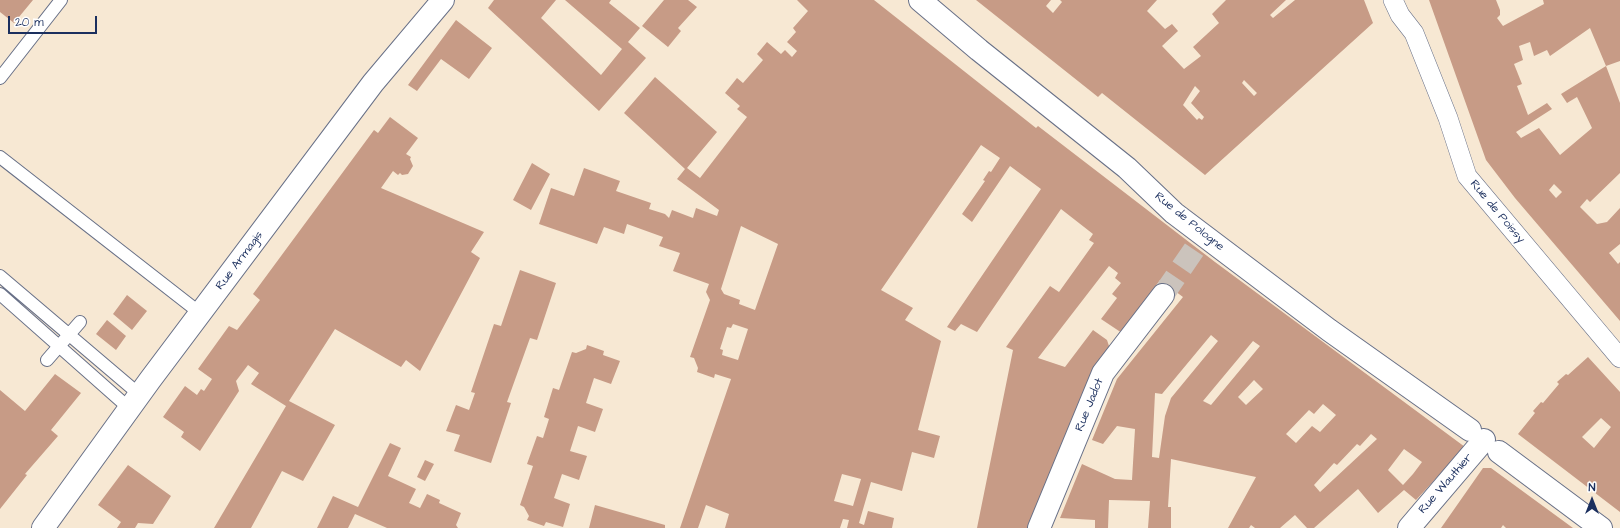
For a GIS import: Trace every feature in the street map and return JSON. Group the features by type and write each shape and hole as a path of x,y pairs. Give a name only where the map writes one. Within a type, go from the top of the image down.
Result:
{"street":[{"name":"Rue Armagis","path":"43,528 200,313 373,83 443,0"},
{"name":"Rue de Pologne","path":"920,0 979,50 1127,168 1174,213 1329,330 1484,441 1592,525"},
{"name":"Rue de Poissy","path":"1393,0 1400,15 1414,33 1448,118 1467,176 1620,358"},
{"name":"Rue Jadot","path":"1039,528 1103,373 1163,295"},
{"name":"Rue Wauthier","path":"1407,527 1484,441"}],"lane":[{"path":"0,78 62,0"},
{"path":"0,157 200,313"},
{"path":"0,276 70,334 135,402"},
{"path":"0,294 59,345 135,402"},
{"path":"47,360 80,322"}],"building":[{"path":"0,0 33,0 14,23 0,12"},
{"path":"494,0 556,0 541,18 601,75 622,49 565,0 611,0 609,3 640,28 628,42 646,58 599,111 488,8"},
{"path":"664,0 688,0 697,7 678,28 681,31 668,47 642,26"},
{"path":"797,0 874,0 1036,128 1038,126 1215,262 1465,447 1416,500 1404,490 1378,513 1358,489 1314,528 1307,528 1295,515 1280,528 1255,528 1251,525 1249,528 1228,528 1256,477 1171,459 1168,507 1171,507 1171,528 1148,528 1150,501 1109,500 1108,528 1095,528 1095,520 1060,518 1082,464 1115,479 1132,480 1135,429 1117,426 1103,444 1092,440 1117,379 1183,297 1160,280 1122,333 1101,319 1117,298 1112,294 1121,283 1115,278 1118,273 1109,266 1038,358 1065,367 1093,330 1107,340 1110,349 1091,375 1027,528 977,528 1013,350 1006,347 1050,286 1059,292 1094,243 1089,240 1093,234 1061,209 977,332 961,324 955,331 947,327 1041,189 1010,166 972,222 962,214 985,181 983,180 989,171 991,172 1000,158 981,145 881,290 913,308 905,320 941,341 918,430 940,436 934,458 912,452 902,491 871,482 859,523 864,525 868,511 894,518 892,528 847,528 849,520 843,519 840,528 725,528 729,514 706,505 698,528 680,528 731,379 715,374 714,378 697,372 698,368 694,358 690,357 710,300 706,292 709,284 673,271 680,253 659,246 663,237 627,224 624,234 604,227 597,244 539,224 551,188 574,196 584,168 620,181 616,191 651,203 649,209 665,214 669,218 672,210 693,218 696,208 717,216 719,210 677,179 685,169 624,113 655,77 717,132 687,168 700,178 747,117 737,109 740,106 725,93 737,78 743,83 763,60 757,54 767,42 781,54 785,50 792,57 797,51 787,42 796,32 793,28 808,11","holes":["741,226 778,244 755,310 739,304 740,300 724,294 721,289","733,324 748,329 738,360 722,355 723,350 720,349 727,327 731,328","1211,335 1218,341 1171,398 1165,416 1159,458 1152,457 1155,393 1162,394","1253,341 1260,346 1211,405 1203,401","1254,380 1263,389 1246,405 1238,397","1323,404 1336,415 1320,432 1312,426 1296,443 1286,434 1309,410 1314,414","1371,434 1377,439 1320,492 1314,485 1334,463 1337,465 1357,444 1360,446","1404,449 1422,462 1403,485 1388,470","842,474 861,479 853,506 834,501"]},
{"path":"976,0 1051,0 1046,6 1053,13 1062,2 1060,0 1157,0 1147,11 1165,29 1172,24 1178,31 1162,46 1184,69 1201,56 1193,47 1219,23 1212,14 1226,0 1286,0 1270,15 1273,18 1295,0 1364,0 1373,23 1205,175 1102,93 1098,97","holes":["1244,80 1257,93 1254,96 1242,83","1195,86 1200,91 1191,103 1204,117 1202,120 1199,118 1197,120 1183,105"]},
{"path":"1429,0 1496,0 1500,10 1500,15 1497,18 1503,26 1544,4 1543,0 1620,0 1620,61 1606,66 1620,103 1620,173 1590,202 1587,199 1580,207 1597,224 1607,222 1620,208 1620,244 1609,253 1618,264 1620,262 1620,321 1515,198 1486,160","holes":["1590,28 1606,66 1561,94 1567,103 1577,97 1592,128 1560,155 1539,128 1521,138 1516,132 1552,109 1547,103 1528,115 1517,86 1522,84 1514,64 1523,60 1519,46 1530,42 1534,56 1547,50 1550,56","1554,184 1562,192 1556,198 1549,190"]},
{"path":"456,20 492,48 469,79 441,59 417,91 408,85"},
{"path":"390,117 418,138 406,154 411,157 410,159 413,166 408,174 402,175 400,173 398,175 393,171 381,188 484,232 471,252 480,258 420,371 406,360 401,367 335,329 289,401 335,425 303,481 282,471 251,528 214,528 286,406 251,384 259,373 248,365 236,381 239,391 200,451 181,437 184,432 163,417 185,386 197,395 201,389 204,391 212,379 198,369 229,326 237,330 260,300 253,294 374,130 378,133"},
{"path":"532,163 550,174 531,210 513,200"},
{"path":"520,270 556,283 537,340 530,338 507,402 511,403 491,463 454,451 460,435 446,431 456,405 469,410 475,393 471,392 494,324 501,326"},
{"path":"127,295 147,311 132,330 113,314"},
{"path":"107,320 126,336 116,350 96,334"},
{"path":"587,345 604,351 603,355 620,361 611,384 594,378 586,403 603,409 595,432 578,426 570,451 587,456 579,480 562,474 554,498 570,504 563,527 546,522 544,526 527,520 529,516 524,507 520,505 533,466 527,464 537,436 543,438 549,419 544,417 553,388 559,390 572,352 576,353 586,349"},
{"path":"1588,357 1620,392 1620,512 1518,434 1535,413 1533,411 1541,402 1543,403 1559,384 1557,382 1566,374 1568,375","holes":["1601,418 1611,427 1594,448 1582,437"]},
{"path":"55,374 81,393 51,430 58,436 25,474 27,475 0,509 0,390 25,411"},
{"path":"390,443 401,448 388,476 416,489 409,503 420,508 427,494 440,500 439,503 461,513 456,525 458,528 387,528 355,514 348,528 317,528 333,496 358,507"},
{"path":"425,460 434,464 425,481 417,477"},
{"path":"128,465 171,496 153,524 138,523 135,528 117,528 121,522 98,505"},
{"path":"1483,468 1491,468 1573,528 1506,528 1503,525 1501,528 1441,528"},
{"path":"595,505 665,525 665,528 589,528"}],"tunnel":[{"path":"1163,295 1204,235"}]}
